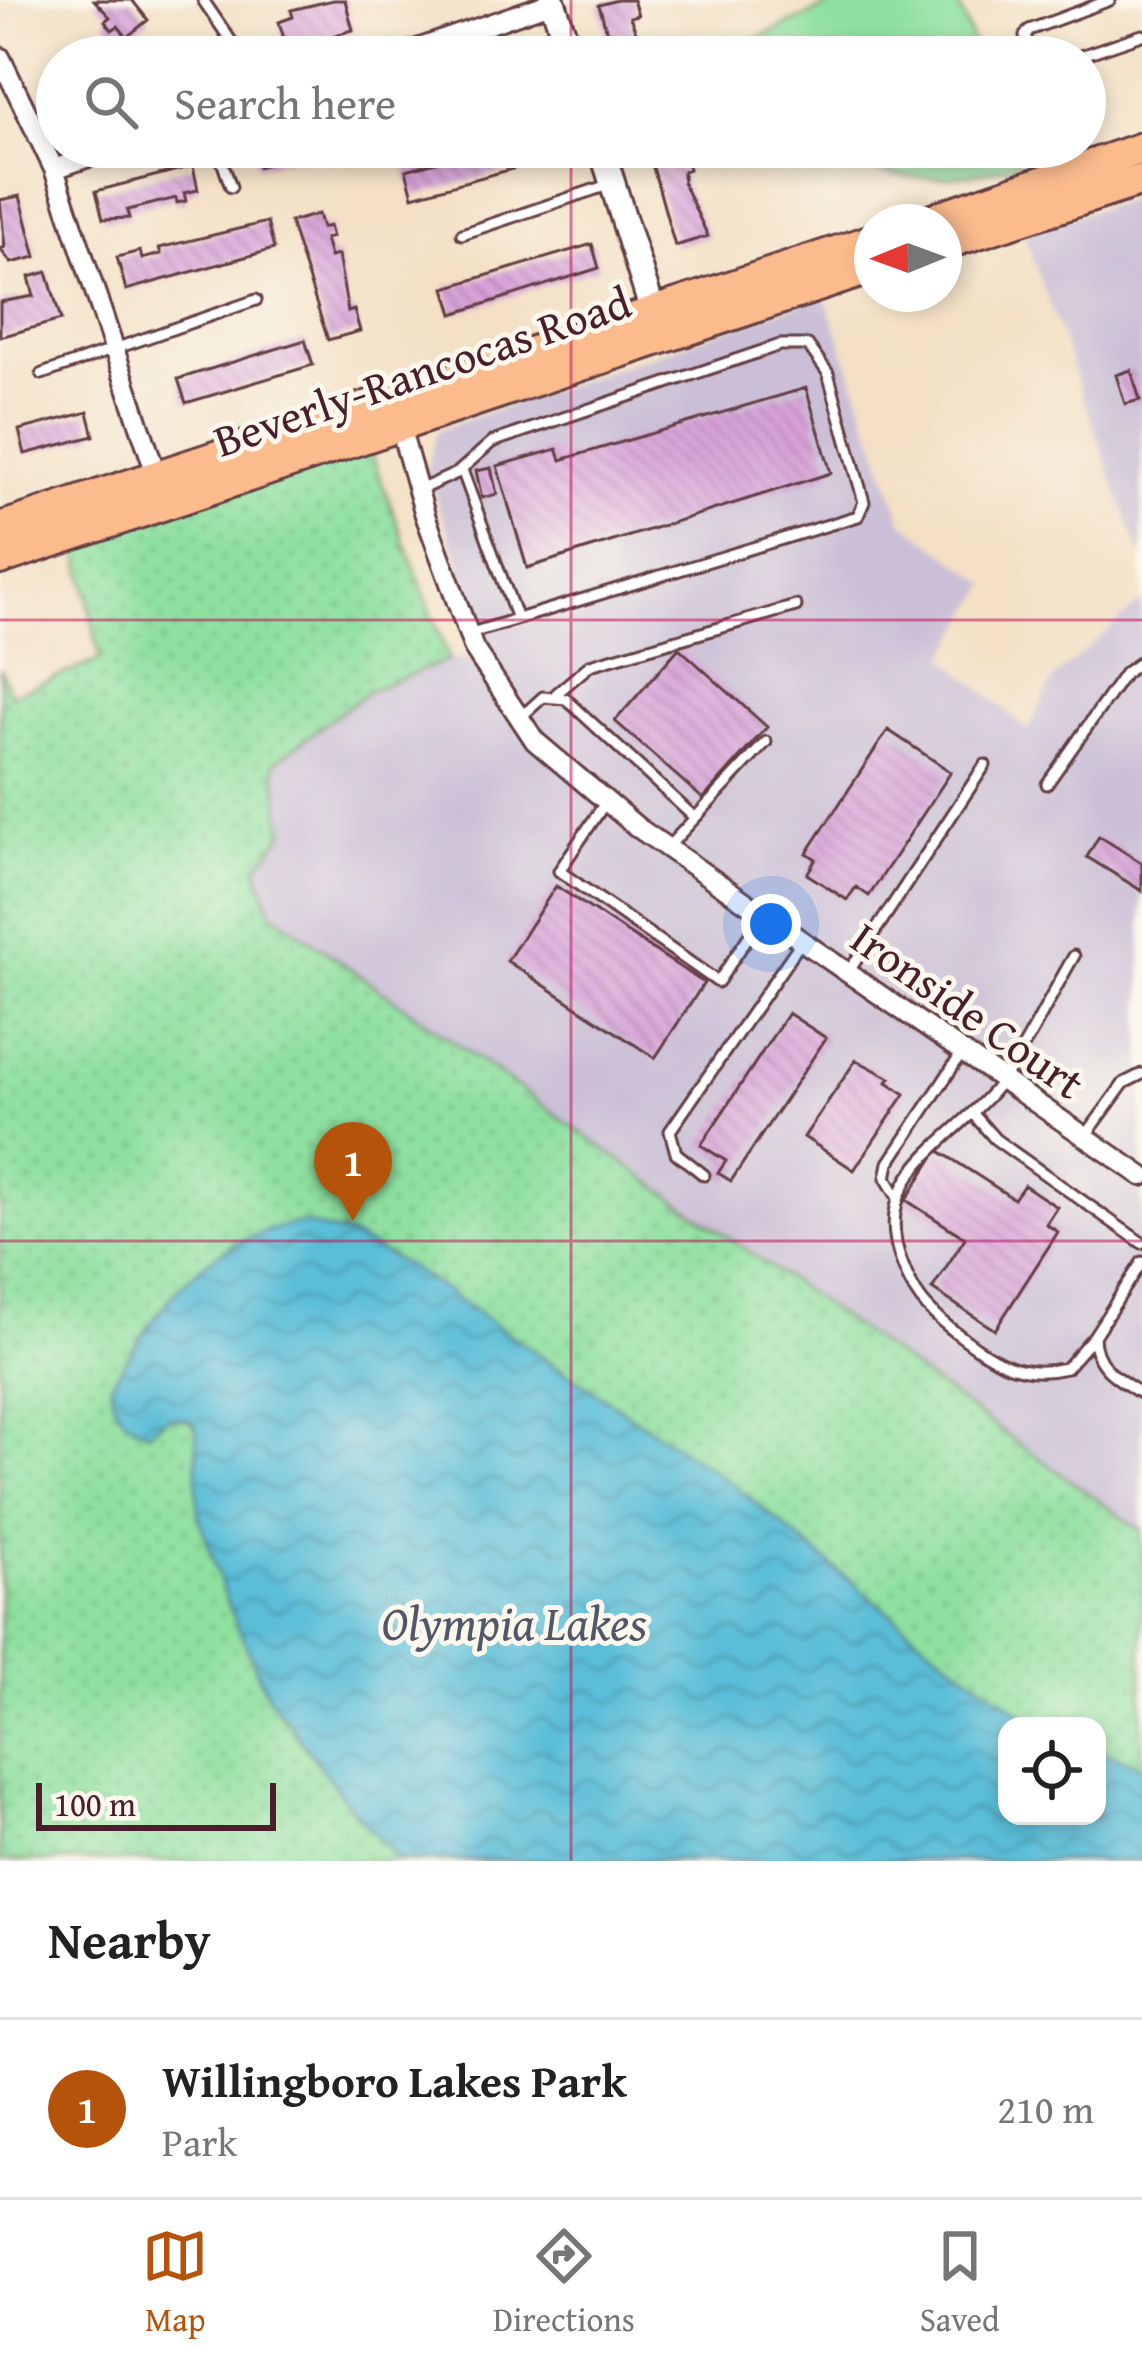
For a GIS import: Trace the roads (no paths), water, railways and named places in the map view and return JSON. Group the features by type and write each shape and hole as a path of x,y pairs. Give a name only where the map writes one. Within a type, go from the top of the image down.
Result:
{"main road":[{"path":"1106,161 1142,148"},
{"path":"962,234 1071,173"},
{"path":"962,209 1071,173 1142,180"},
{"name":"Beverly-Rancocas Road","path":"0,528 161,490 657,325 854,247"},
{"name":"Beverly-Rancocas Road","path":"657,325 854,273"},
{"name":"Beverly-Rancocas Road","path":"0,560 161,490"}],"street":[{"path":"453,36 552,1 564,36"},
{"path":"0,57 36,132"},
{"path":"57,168 161,490"},
{"path":"608,168 657,325"},
{"name":"Ironside Court","path":"397,412 417,491 468,634 517,721 605,803 1142,1176"}],"lane":[{"path":"203,0 228,36"},
{"path":"1025,36 1029,30 1110,0"},
{"path":"1106,47 1142,35"},
{"path":"224,168 231,187"},
{"path":"462,234 613,184"},
{"path":"42,374 256,300"},
{"path":"417,491 462,470 492,442 780,345 808,345 828,374 863,502 858,516 468,634"},
{"path":"462,470 517,619"},
{"path":"517,721 590,665 796,606"},
{"path":"1047,784 1125,674 1142,661"},
{"path":"556,694 695,818"},
{"path":"667,848 766,742"},
{"path":"848,974 985,765"},
{"path":"605,803 559,872 718,982 763,915"},
{"path":"704,1175 676,1154 670,1131 801,942"},
{"path":"1074,956 1002,1080 974,1115 950,1128 898,1198 893,1232 921,1306 1012,1370 1066,1368 1094,1336 1142,1262"},
{"path":"898,1198 886,1178 889,1163 962,1053"},
{"path":"1084,1138 1124,1083 1142,1074"},
{"path":"974,1115 995,1139 1142,1243"},
{"path":"1094,1336 1096,1355 1108,1372 1142,1394"}],"water":[{"name":"Olympia Lakes","path":"303,1223 354,1237 411,1268 730,1482 925,1642 1027,1717 998,1717 998,1825 1106,1825 1106,1752 1142,1766 1142,1861 399,1860 349,1806 268,1696 226,1599 198,1513 196,1428 189,1420 169,1417 148,1432 121,1414 112,1393 111,1384 130,1355 188,1279 211,1259 268,1231"}],"place":[{"name":"Willingboro Lakes Park","path":"353,1221"}]}
